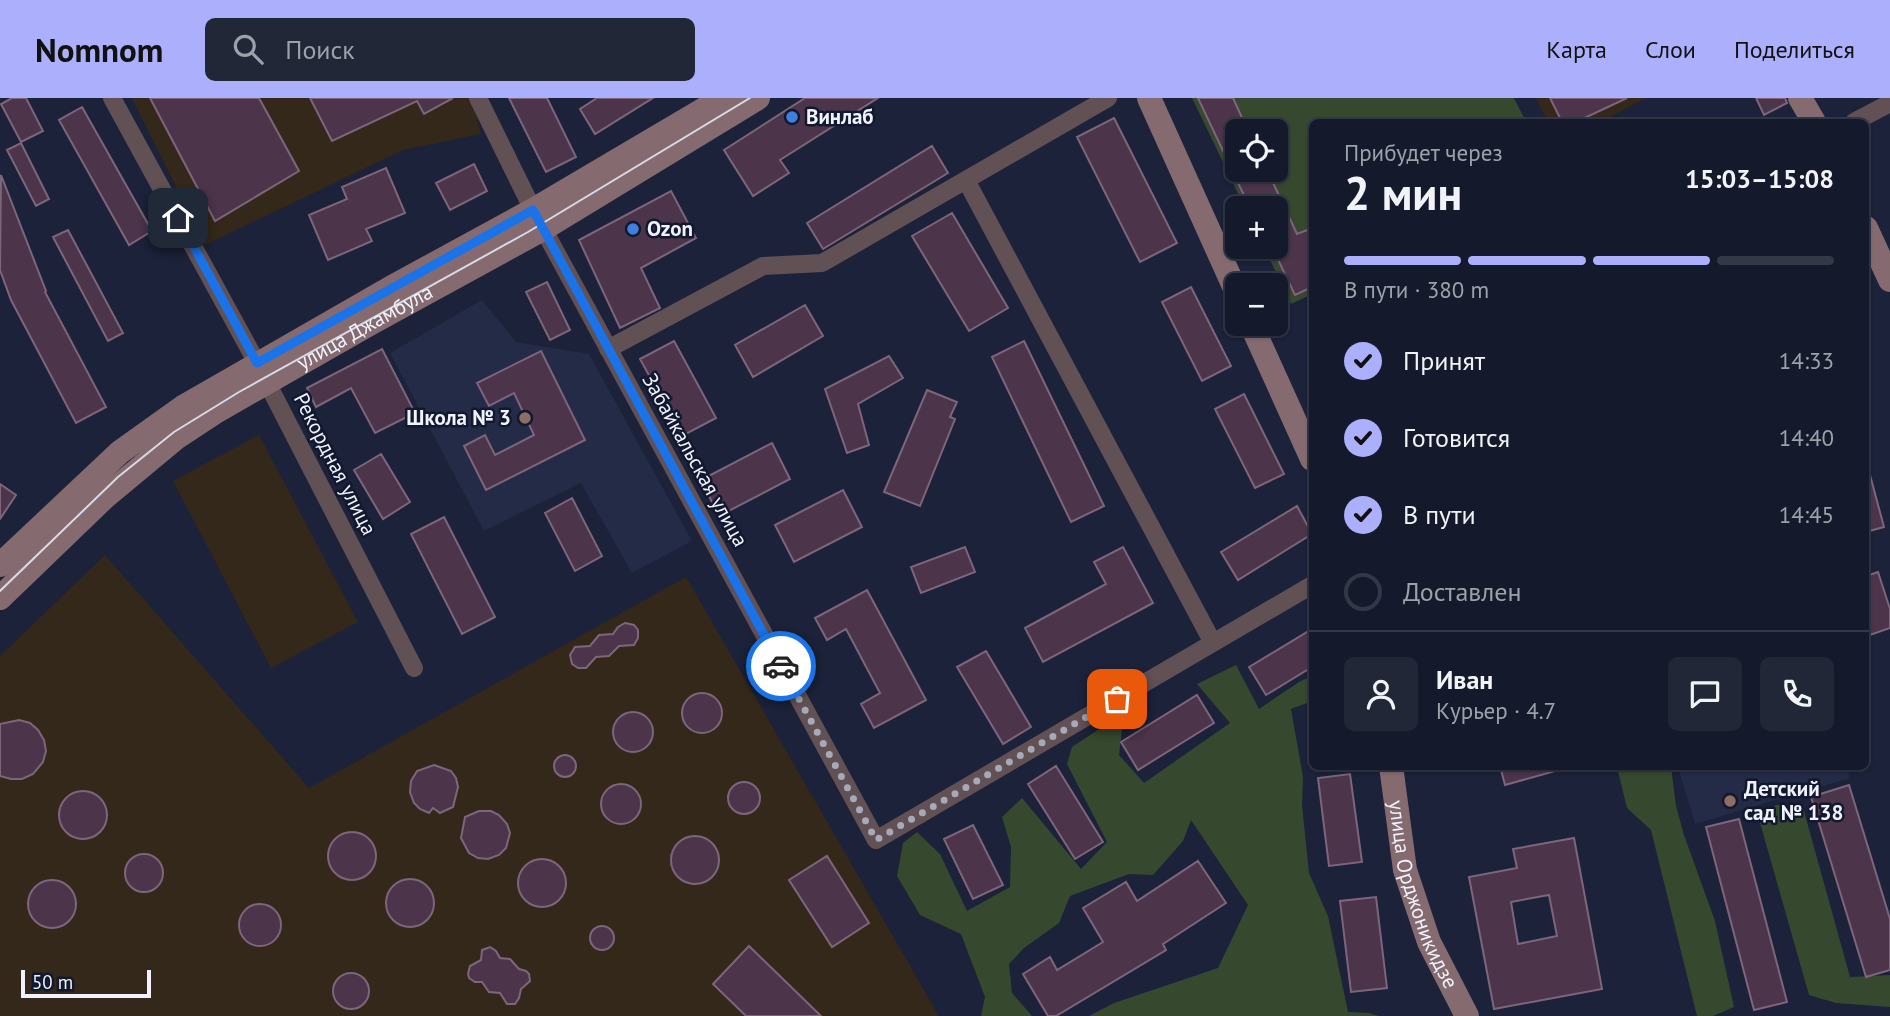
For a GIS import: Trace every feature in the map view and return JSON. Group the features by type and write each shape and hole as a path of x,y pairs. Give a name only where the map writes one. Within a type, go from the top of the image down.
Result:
{"street":[{"name":"Рекордная улица","path":"112,98 263,373 414,668"},
{"name":"Забайкальская улица","path":"478,98 538,219 876,840 1213,643"},
{"name":"улица Джамбула","path":"0,565 61,506 150,429 371,323 538,219 723,98"},
{"name":"улица Джамбула","path":"538,219 758,98"},
{"path":"608,349 764,266 822,263 1108,98"},
{"path":"1149,98 1228,273"},
{"path":"1800,98 1812,119"},
{"path":"1860,119 1890,103"},
{"path":"965,180 1213,643 1309,586"},
{"path":"1869,234 1890,280"},
{"path":"1256,336 1309,451"},
{"name":"улица Джамбула","path":"0,598 105,497 176,438 218,411 263,373"},
{"name":"улица Орджоникидзе","path":"1392,770 1405,870 1429,942 1467,1016"}],"shaded area":[{"path":"132,98 471,98 481,134 403,150 205,245"},
{"path":"1536,98 1646,98 1606,119 1546,119"},
{"name":"Школа № 3","path":"482,300 516,342 589,354 692,541 632,573 581,483 484,531 390,353"},
{"path":"259,435 358,622 271,668 173,481"},
{"path":"105,555 309,788 686,577 939,1016 0,1016 0,656"},
{"name":"Детский сад № 138","path":"1679,770 1847,770 1850,778 1695,824"}],"green space":[{"path":"1192,98 1514,98 1524,119 1309,119 1309,295 1291,304 1288,298 1288,273 1276,273 1270,259 1288,259 1288,196 1239,196 1232,182 1288,182 1288,119 1225,119 1225,166"},
{"path":"1236,665 1259,709 1309,677 1309,702 1291,709 1303,777 1302,805 1309,873 1328,916 1348,1012 1379,1016 1089,1016 1114,1003 1218,968 1248,905 1191,820 1183,841 1153,875 1129,874 1070,896 1059,923 1024,948 1009,964 1012,993 1032,1016 981,1016 985,997 961,934 920,915 897,876 903,843 917,832 940,854 967,911 1010,887 1011,847 1002,817 1022,798 1081,869 1107,842 1067,764 1072,747 1113,720 1123,722 1119,755 1144,783 1230,723 1197,684"},
{"path":"1618,770 1671,770 1676,806 1715,921 1734,1007 1713,1016 1697,1016 1651,830 1627,808"},
{"path":"1802,804 1850,977 1890,975 1890,1007 1836,1003 1809,995 1759,819 1776,805"}],"building":[{"path":"12,98 26,98 43,131 21,142 1,104"},
{"path":"150,98 259,98 299,171 215,221"},
{"path":"310,98 453,98 424,114 417,101 332,141"},
{"path":"509,98 547,98 576,157 546,172"},
{"path":"597,98 653,98 595,134 580,109"},
{"path":"805,98 878,98 780,160 789,173 753,196 724,150"},
{"path":"1198,98 1233,98 1243,119 1225,119 1225,155"},
{"path":"1550,98 1627,98 1582,119 1560,119"},
{"path":"1756,98 1785,98 1787,103 1764,115"},
{"path":"82,107 152,231 129,245 59,120"},
{"path":"1114,118 1177,243 1140,262 1077,137"},
{"path":"21,143 49,199 36,206 7,150"},
{"path":"932,146 948,173 823,249 807,223"},
{"path":"474,164 487,191 450,210 436,183"},
{"path":"386,168 405,213 366,229 372,241 328,260 309,215 347,199 342,187"},
{"path":"1,175 45,292 106,407 76,423 11,300 0,270"},
{"path":"1238,182 1273,182 1279,196 1244,196"},
{"path":"671,191 696,238 641,268 660,308 620,328 579,240"},
{"path":"952,213 1008,308 969,331 912,236"},
{"path":"1288,215 1297,234 1307,230 1309,234 1309,288 1295,295 1288,280 1288,273 1284,273 1278,259 1288,259"},
{"path":"68,230 123,333 108,341 53,237"},
{"path":"547,282 570,330 550,340 526,292"},
{"path":"1191,287 1231,366 1202,381 1162,302"},
{"path":"805,305 823,336 753,377 735,345"},
{"path":"674,341 716,418 682,436 640,359"},
{"path":"1024,341 1104,506 1071,522 992,357"},
{"path":"382,349 415,413 375,433 351,388 316,407 307,388"},
{"path":"541,351 585,440 486,490 464,446 485,435 495,455 534,435 514,393 489,406 477,383"},
{"path":"889,356 903,378 858,404 869,445 847,453 825,389"},
{"path":"927,390 957,402 950,417 955,419 920,506 884,492"},
{"path":"1244,394 1284,474 1255,488 1215,409"},
{"path":"772,443 790,479 719,516 701,480"},
{"path":"381,454 410,502 383,519 354,470"},
{"path":"1869,475 1870,475 1884,527 1869,531"},
{"path":"0,484 16,495 0,519"},
{"path":"843,490 862,527 794,562 775,525"},
{"path":"572,498 602,556 575,571 545,513"},
{"path":"1297,506 1309,528 1309,536 1238,580 1221,552"},
{"path":"444,517 495,617 462,634 411,534"},
{"path":"965,547 975,572 921,593 911,567"},
{"path":"1123,547 1153,603 1043,662 1025,628 1106,584 1094,562"},
{"path":"1878,572 1890,609 1890,628 1870,635 1869,631 1869,575"},
{"path":"867,590 926,700 874,728 861,704 880,693 846,629 827,640 815,618"},
{"path":"625,623 634,625 638,630 634,645 619,646 609,656 596,657 586,668 578,668 572,664 570,655 575,647 590,646 599,635 613,634"},
{"path":"1309,631 1309,669 1266,695 1249,667"},
{"path":"986,651 1031,727 1003,744 957,667"},
{"path":"702,693 716,699 722,713 716,727 702,733 688,727 682,713 688,699"},
{"path":"1197,695 1214,723 1138,770 1121,742"},
{"path":"633,712 647,718 653,732 647,746 633,752 619,746 613,732 619,718"},
{"path":"19,720 30,723 38,730 46,751 43,762 33,774 22,779 11,779 0,776 0,724"},
{"path":"565,755 573,758 576,766 573,774 565,777 557,774 554,766 557,758"},
{"path":"434,765 451,771 458,787 453,807 440,813 433,808 429,813 420,809 414,803 410,792 411,781 417,771"},
{"path":"1056,766 1103,842 1075,859 1028,784"},
{"path":"1501,770 1555,770 1555,771 1505,785"},
{"path":"1350,774 1362,862 1329,866 1318,778"},
{"path":"744,782 755,787 760,798 755,809 744,814 733,809 728,798 733,787"},
{"path":"621,784 635,790 641,804 635,818 621,824 607,818 601,804 607,790"},
{"path":"1849,785 1890,919 1890,970 1866,977 1811,797"},
{"path":"83,791 92,792 100,798 106,806 106,824 100,832 92,838 83,839 74,838 66,832 60,824 59,815 60,806 66,798 74,792"},
{"path":"479,811 491,811 499,815 507,824 510,833 506,848 499,855 488,859 469,853 461,838 465,817"},
{"path":"1739,819 1787,1002 1754,1010 1706,827"},
{"path":"973,825 1003,885 973,899 944,839"},
{"path":"352,832 361,833 369,839 375,847 375,865 369,873 361,879 352,880 343,879 335,873 329,865 328,856 329,847 335,839 343,833"},
{"path":"695,836 704,837 712,843 718,851 718,869 712,877 704,883 695,884 686,883 678,877 672,869 671,860 672,851 678,843 686,837"},
{"path":"1574,838 1602,989 1494,1009 1469,877 1517,868 1513,849","holes":["1549,895 1557,936 1518,944 1511,902"]},
{"path":"144,854 157,860 163,873 157,886 144,892 131,886 125,873 131,860"},
{"path":"827,856 869,923 832,947 789,880"},
{"path":"542,859 551,860 559,866 565,874 565,892 559,900 551,906 542,907 533,906 525,900 519,892 518,883 519,874 525,866 533,860"},
{"path":"1198,861 1226,903 1163,944 1166,950 1056,1016 1048,1016 1023,974 1050,957 1057,970 1103,942 1083,908 1126,882 1137,901"},
{"path":"410,879 419,880 427,886 433,894 433,912 427,920 419,926 410,927 401,926 393,920 387,912 386,903 387,894 393,886 401,880"},
{"path":"52,880 61,881 69,887 75,895 75,913 69,921 61,927 52,928 43,927 35,921 29,913 28,904 29,895 35,887 43,881"},
{"path":"1376,897 1387,988 1351,992 1340,901"},
{"path":"260,904 275,910 281,925 275,940 260,946 245,940 239,925 245,910"},
{"path":"602,926 613,933 614,938 607,949 602,950 591,943 590,938 597,927"},
{"path":"749,946 821,1016 746,1016 713,984"},
{"path":"490,947 500,958 510,959 519,969 529,974 530,981 521,989 515,1004 507,1004 500,993 489,992 482,982 469,978 470,966 481,960 482,950"},
{"path":"351,973 364,978 369,991 364,1004 351,1009 338,1004 333,991 338,978"}],"tram line":[{"path":"0,591 118,477 174,432 239,392 528,232 750,98"}],"way so far":[{"path":"781,666 876,840 1117,699"}],"place":[{"name":"Винлаб","path":"792,117"},
{"name":"Ozon","path":"633,229"},
{"name":"Школа № 3","path":"525,418"},
{"name":"Детский сад № 138","path":"1730,801"}],"route":[{"path":"178,218 257,363 533,210 781,666"}]}
